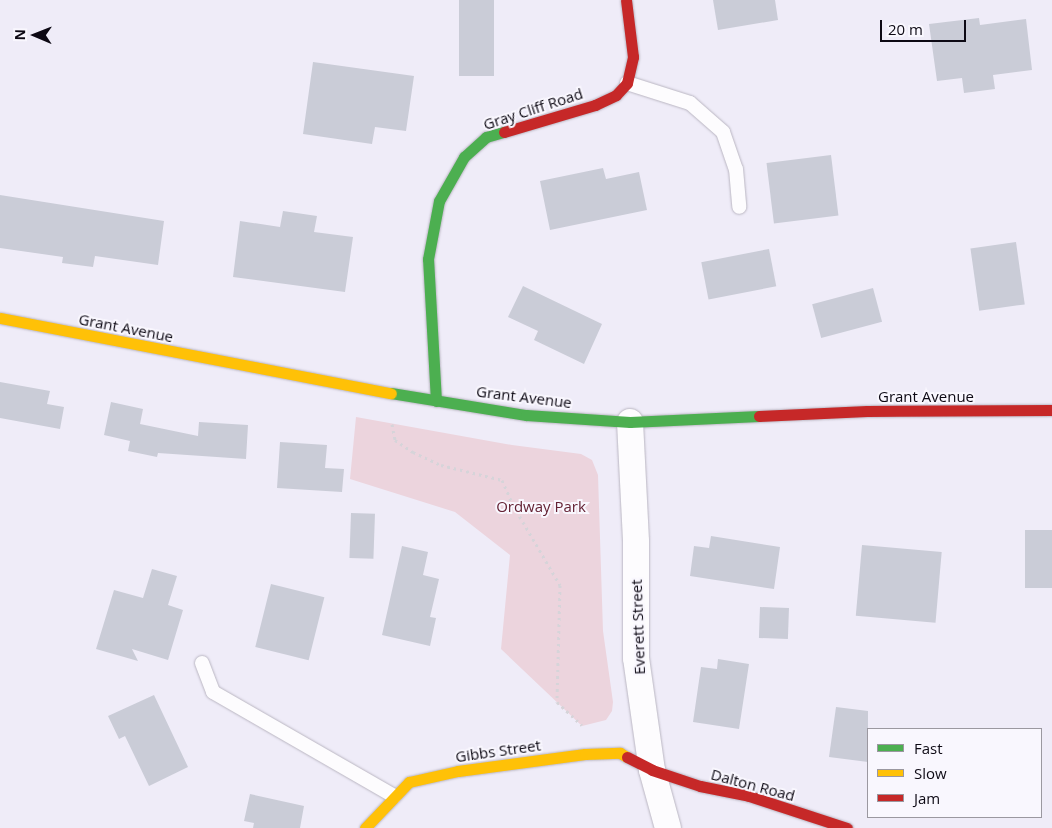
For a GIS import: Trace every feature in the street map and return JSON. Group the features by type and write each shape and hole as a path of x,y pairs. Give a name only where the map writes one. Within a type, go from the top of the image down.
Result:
{"street":[{"path":"626,0 633,57 627,83"},
{"name":"Gray Cliff Road","path":"436,401 428,259 439,201 454,171 464,157 486,137 595,105 616,95 627,83"},
{"name":"Grant Avenue","path":"0,318 436,401 526,415 630,422 867,411 1052,410"},
{"name":"Everett Street","path":"630,422 636,542 636,658 652,770 668,828"},
{"name":"Gibbs Street","path":"365,828 409,782 458,771 585,754 620,753 652,770"},
{"name":"Dalton Road","path":"652,770 847,828"}],"lane":[{"path":"627,83 690,104 722,132 736,169 740,207"},
{"path":"202,663 213,692 394,796"}],"path":[{"path":"392,424 394,440 413,452 442,465 502,480 513,505 560,585 557,702 582,726 585,732"}],"green space":[{"name":"Ordway Park","path":"356,417 512,445 581,454 592,460 598,475 603,631 613,702 612,711 606,720 582,726 501,649 510,555 455,512 350,479"}],"building":[{"path":"459,0 494,0 494,76 459,76"},
{"path":"713,0 775,0 778,20 718,30"},
{"path":"979,18 980,25 1026,19 1032,70 993,75 995,89 964,93 962,78 937,81 929,24"},
{"path":"313,62 414,76 406,131 375,127 372,144 303,134"},
{"path":"831,155 838,216 774,223 766,163"},
{"path":"603,168 606,179 639,172 647,210 550,230 540,181"},
{"path":"0,195 164,221 158,265 95,256 93,267 62,263 63,257 0,248"},
{"path":"283,211 317,216 314,232 353,237 345,292 233,277 240,221 280,227"},
{"path":"1016,242 1025,304 979,311 970,248"},
{"path":"769,249 776,286 709,299 701,262"},
{"path":"523,286 602,324 584,364 534,340 538,331 508,317"},
{"path":"873,288 882,322 821,338 812,304"},
{"path":"0,382 50,391 47,404 64,407 60,429 0,418"},
{"path":"111,402 143,409 140,424 198,436 199,422 248,425 246,459 158,453 157,457 128,451 130,441 104,435"},
{"path":"280,442 327,445 325,468 344,469 342,492 277,488"},
{"path":"351,513 375,514 373,559 349,558"},
{"path":"1025,530 1052,530 1052,588 1025,588"},
{"path":"711,536 780,547 774,589 690,576 694,546 709,548"},
{"path":"862,545 942,552 936,623 856,616"},
{"path":"402,546 428,552 423,575 439,579 430,617 436,618 430,646 382,635"},
{"path":"152,569 177,576 168,605 183,610 168,660 132,649 138,661 96,649 114,590 143,598"},
{"path":"271,584 324,597 309,660 255,647"},
{"path":"760,607 789,608 788,639 759,638"},
{"path":"718,659 749,664 739,729 693,722 701,667 717,669"},
{"path":"154,695 188,767 149,786 125,736 119,739 108,716"},
{"path":"836,707 868,711 867,762 829,757"},
{"path":"250,794 304,806 300,828 253,828 254,823 244,821"}],"traffic: fast":[{"path":"436,401 428,259 439,201 464,157 486,137 504,132"},
{"path":"391,393 526,415 630,422 759,416"}],"traffic: slow":[{"path":"0,318 391,393"},
{"path":"365,828 409,782 458,771 585,754 620,753 627,757"}],"traffic: jam":[{"path":"504,132 595,105 616,95 627,83 633,57 626,0"},
{"path":"759,416 867,411 1052,410"},
{"path":"627,757 652,770 700,786 749,796 847,828"}]}
